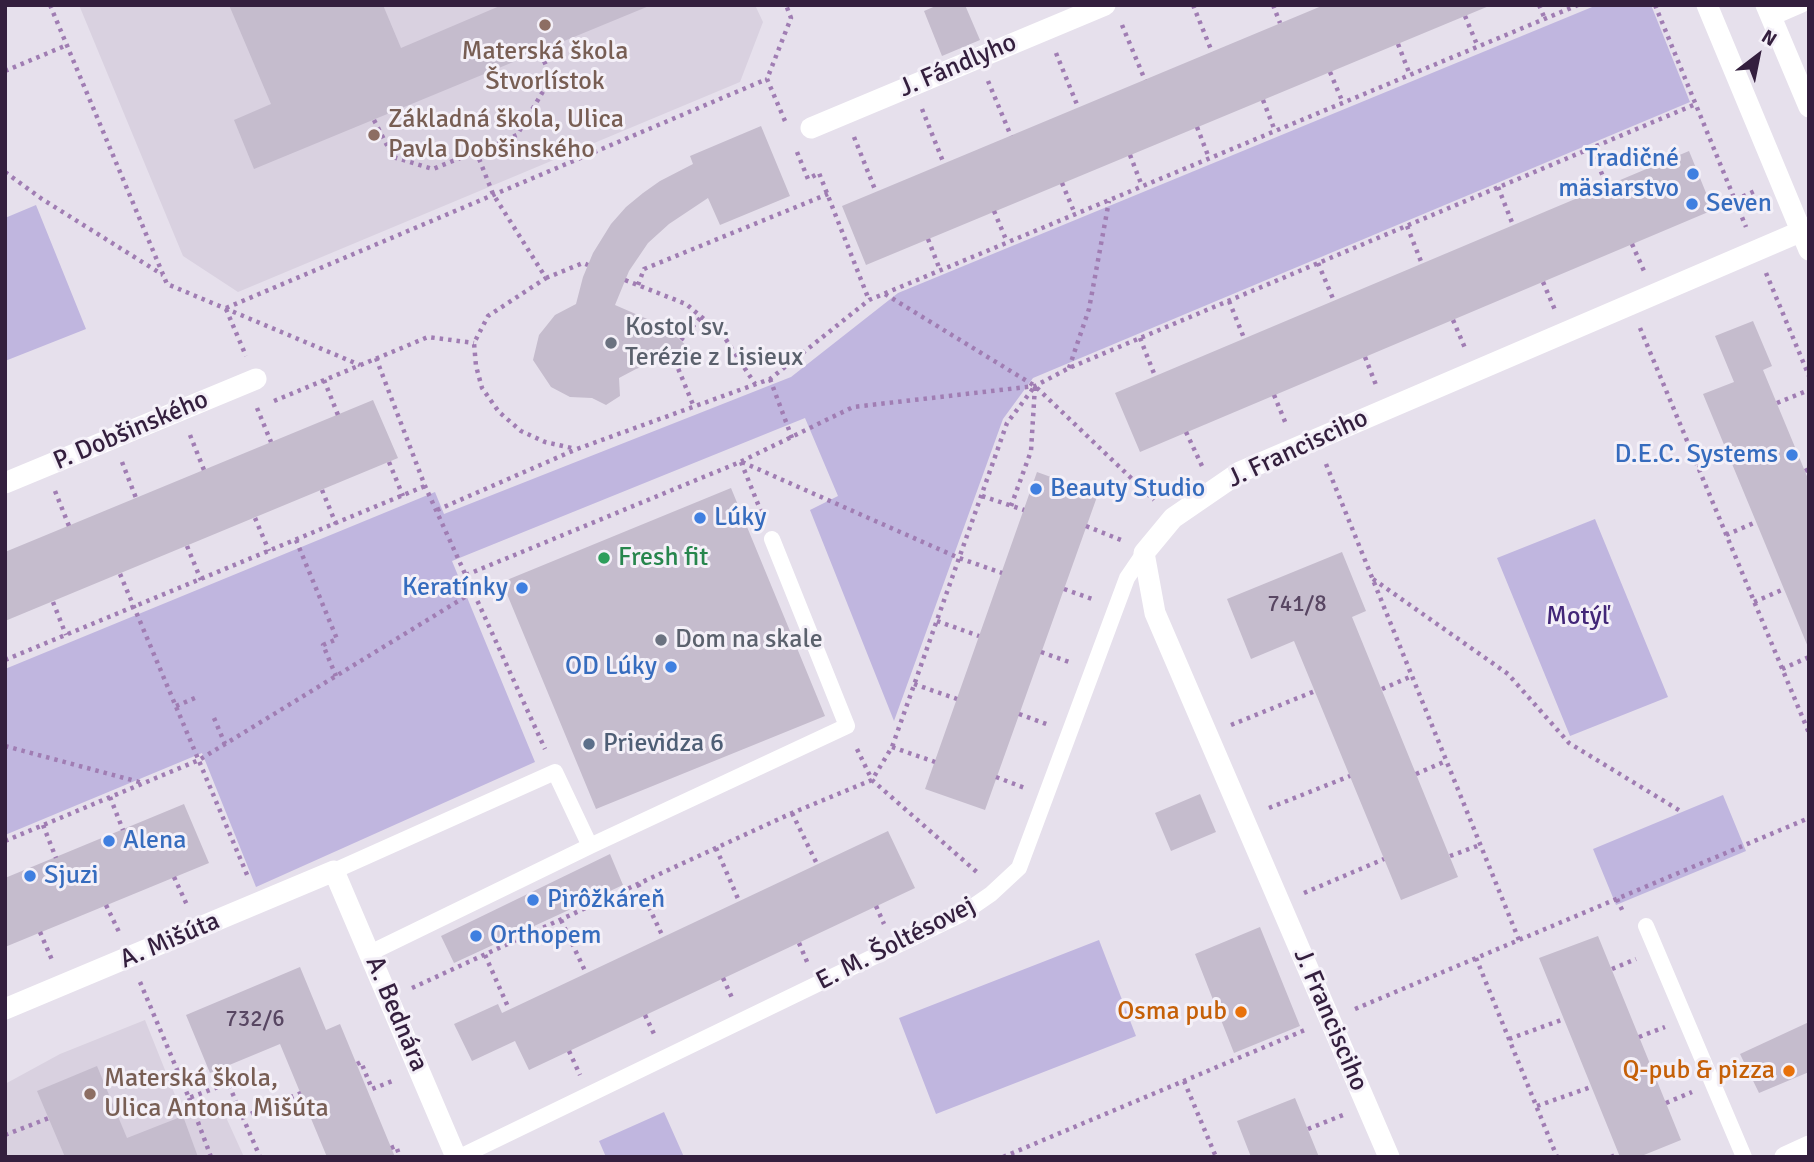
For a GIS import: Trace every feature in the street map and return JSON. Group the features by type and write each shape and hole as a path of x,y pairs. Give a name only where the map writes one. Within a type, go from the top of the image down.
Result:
{"street":[{"path":"1707,5 1806,236"},
{"name":"J. Fándlyho","path":"811,128 1046,30 1112,11"},
{"path":"1769,11 1809,107"},
{"name":"J. Francisciho","path":"1389,1157 1156,614 1144,553 1173,518 1240,472 1757,250 1806,236"},
{"name":"P. Dobšinského","path":"5,483 256,379"},
{"name":"A. Mišúta","path":"5,1009 334,872"},
{"name":"A. Bednára","path":"334,872 458,1157"},
{"path":"1786,1157 1809,1146"}],"lane":[{"path":"1769,11 1801,5"},
{"path":"370,953 847,726 772,538"},
{"name":"E. M. Šoltésovej","path":"458,1157 962,914 996,890 1019,868 1127,578 1144,553"},
{"path":"334,872 555,772 590,846"},
{"path":"1646,926 1744,1157"}],"path":[{"path":"50,5 167,284 360,365"},
{"path":"1193,5 1212,52"},
{"path":"1273,5 1280,23"},
{"path":"1539,5 1545,19"},
{"path":"436,510 577,449 770,379 869,300 884,293 1578,5"},
{"path":"1655,5 1809,376"},
{"path":"1112,11 1145,80"},
{"path":"1465,16 1478,47"},
{"path":"1046,30 1078,107"},
{"path":"1398,44 1410,75"},
{"path":"5,71 67,45"},
{"path":"374,120 393,157 433,169 517,135 551,78 540,51"},
{"path":"978,58 1011,136"},
{"path":"1331,72 1343,103"},
{"path":"226,308 767,79"},
{"path":"912,86 944,163"},
{"path":"1263,100 1275,131"},
{"path":"466,575 740,462 853,407 1035,386 1069,368 1696,104"},
{"path":"844,114 876,192"},
{"path":"1197,127 1209,158"},
{"path":"1591,148 1607,186"},
{"path":"476,151 493,194 546,278"},
{"path":"1130,155 1142,186"},
{"path":"5,172 42,199 164,275"},
{"path":"1062,183 1075,214"},
{"path":"1497,187 1513,226"},
{"path":"638,285 644,269 828,194"},
{"path":"1069,368 1089,309 1109,200"},
{"path":"994,211 1007,242"},
{"path":"1407,226 1422,264"},
{"path":"928,239 940,270"},
{"path":"1632,244 1640,263"},
{"path":"577,449 545,442 521,431 499,412 482,388 474,343 488,316 546,278 583,263 588,265"},
{"path":"1318,263 1334,301"},
{"path":"625,280 686,304 723,335 755,384"},
{"path":"1542,282 1550,300"},
{"path":"884,293 1035,386 1173,518"},
{"path":"1229,301 1244,338"},
{"path":"1630,304 1809,733"},
{"path":"681,340 701,316"},
{"path":"1453,320 1460,338"},
{"path":"271,442 257,408 428,337 474,343"},
{"path":"1140,338 1155,376"},
{"path":"1365,357 1372,375"},
{"path":"376,358 425,486 555,772"},
{"path":"675,361 694,407"},
{"path":"770,379 792,438"},
{"path":"324,380 338,415"},
{"path":"1777,403 1809,390"},
{"path":"1274,395 1282,414"},
{"path":"1186,432 1195,450"},
{"path":"1315,439 1520,940"},
{"path":"195,448 204,470"},
{"path":"1698,468 1728,454"},
{"path":"389,462 402,496"},
{"path":"740,462 772,538"},
{"path":"740,462 959,558 1002,573"},
{"path":"127,476 136,498"},
{"path":"5,660 425,486"},
{"path":"322,490 336,524"},
{"path":"982,496 1024,510"},
{"path":"59,502 69,526"},
{"path":"255,518 269,551"},
{"path":"1726,535 1756,522"},
{"path":"1086,526 1103,533"},
{"path":"296,540 337,639 323,645 336,676"},
{"path":"187,546 201,580"},
{"path":"120,574 259,904"},
{"path":"1372,579 1508,674 1569,743 1682,812"},
{"path":"1064,589 1081,595"},
{"path":"1754,602 1784,589"},
{"path":"5,841 199,760 473,592"},
{"path":"53,602 66,635"},
{"path":"937,621 979,636"},
{"path":"1041,652 1058,658"},
{"path":"1782,669 1809,657"},
{"path":"1382,689 1412,676"},
{"path":"914,684 957,699"},
{"path":"1207,735 1315,691"},
{"path":"176,706 195,698"},
{"path":"1019,714 1036,720"},
{"path":"215,718 225,744"},
{"path":"847,726 872,780 996,890"},
{"path":"5,746 143,783"},
{"path":"892,747 935,762"},
{"path":"1416,774 1446,761"},
{"path":"1244,819 1350,776"},
{"path":"996,777 1013,784"},
{"path":"110,797 123,830"},
{"path":"792,813 817,864"},
{"path":"1003,1157 1809,818"},
{"path":"43,825 56,858"},
{"path":"1450,856 1480,845"},
{"path":"716,848 739,901"},
{"path":"1279,903 1384,859"},
{"path":"174,877 182,894"},
{"path":"638,884 663,936"},
{"path":"106,905 114,923"},
{"path":"876,906 884,924"},
{"path":"561,919 586,973"},
{"path":"40,932 48,951"},
{"path":"799,943 807,961"},
{"path":"485,955 509,1009"},
{"path":"130,958 211,1157"},
{"path":"1476,958 1558,1157"},
{"path":"1612,969 1635,960"},
{"path":"723,978 731,996"},
{"path":"645,1015 654,1034"},
{"path":"1509,1039 1564,1019"},
{"path":"1640,1037 1663,1028"},
{"path":"569,1051 578,1070"},
{"path":"356,1064 361,1062 372,1089"},
{"path":"1184,1081 1216,1157"},
{"path":"189,1098 228,1083 260,1157"},
{"path":"1537,1107 1591,1087"},
{"path":"243,1117 301,1093"},
{"path":"1666,1103 1689,1094"},
{"path":"5,1135 48,1118"},
{"path":"1308,1129 1331,1120"},
{"path":"391,1148 396,1146 400,1157"},
{"path":"1611,1157 1618,1154"}],"shaded area":[{"name":"Základná škola, Ulica Pavla Dobšinského","path":"79,5 755,5 763,22 740,82 238,292 183,256"},
{"name":"Materská škola, Ulica Antona Mišúta","path":"145,1020 183,1115 220,1104 244,1157 5,1157 5,1084 60,1054"}],"green space":[{"path":"1597,5 1651,5 1690,102 1033,378 1003,419 894,721 810,510 838,496 805,418 452,561 535,762 256,887 202,753 5,835 5,669 435,492 444,514 791,377 898,293"},
{"path":"36,205 86,329 5,361 5,218"},
{"name":"Motýľ","path":"1595,519 1668,697 1570,736 1497,558"},
{"path":"1723,795 1746,851 1616,905 1593,849"},
{"path":"1099,940 1136,1036 936,1114 899,1018"},
{"path":"664,1112 684,1157 606,1157 599,1141"}],"building":[{"path":"229,5 383,5 401,48 502,5 649,6 254,169 234,120 271,104"},
{"path":"938,5 965,5 980,40 942,56 924,11"},
{"path":"1324,5 1489,6 866,265 842,206"},
{"path":"761,126 790,196 720,225 708,198 669,224 648,243 629,271 615,305 661,325 702,361 659,361 636,369 619,378 620,396 606,405 592,398 570,397 551,387 533,360 539,335 555,315 576,304 593,253 611,224 643,193 693,164 690,156"},
{"path":"1689,151 1713,210 1140,452 1115,393"},
{"path":"1753,321 1772,366 1763,370 1809,481 1808,647 1703,394 1734,382 1715,336"},
{"path":"373,400 398,458 5,621 5,552"},
{"path":"1037,472 1098,494 985,810 925,789"},
{"name":"OD Lúky","path":"731,488 825,716 596,809 502,582"},
{"path":"1342,552 1366,611 1352,617 1458,877 1401,900 1294,641 1251,659 1227,599"},
{"path":"1200,794 1216,832 1171,851 1155,813"},
{"path":"184,804 209,863 5,947 5,878"},
{"path":"888,831 915,888 529,1070 515,1041 472,1061 454,1024 498,1004 502,1013"},
{"path":"610,854 623,885 454,963 441,936"},
{"name":"Osma pub","path":"1260,927 1300,1026 1234,1053 1195,954"},
{"path":"1598,936 1681,1140 1639,1157 1620,1157 1539,958"},
{"path":"300,967 326,1030 340,1024 395,1157 327,1157 280,1044 210,1073 186,1015"},
{"path":"1809,1022 1809,1072 1759,1093 1740,1054"},
{"path":"97,1066 127,1138 183,1116 198,1157 65,1157 37,1091"},
{"path":"1295,1098 1319,1157 1251,1157 1237,1121"}],"place":[{"name":"Materská škola Štvorlístok","path":"545,25"},
{"name":"Základná škola, Ulica Pavla Dobšinského","path":"374,135"},
{"name":"Tradičné mäsiarstvo","path":"1693,174"},
{"name":"Seven","path":"1692,204"},
{"name":"Kostol sv. Terézie z Lisieux","path":"611,343"},
{"name":"D.E.C. Systems","path":"1792,455"},
{"name":"Beauty Studio","path":"1036,489"},
{"name":"Lúky","path":"700,518"},
{"name":"Fresh fit","path":"604,558"},
{"name":"Keratínky","path":"522,588"},
{"name":"Dom na skale","path":"661,640"},
{"name":"OD Lúky","path":"671,667"},
{"name":"Prievidza 6","path":"589,744"},
{"name":"Alena","path":"109,841"},
{"name":"Sjuzi","path":"30,876"},
{"name":"Pirôžkáreň","path":"533,900"},
{"name":"Orthopem","path":"476,936"},
{"name":"Osma pub","path":"1241,1012"},
{"name":"Q-pub & pizza","path":"1789,1071"},
{"name":"Materská škola, Ulica Antona Mišúta","path":"90,1094"}]}
